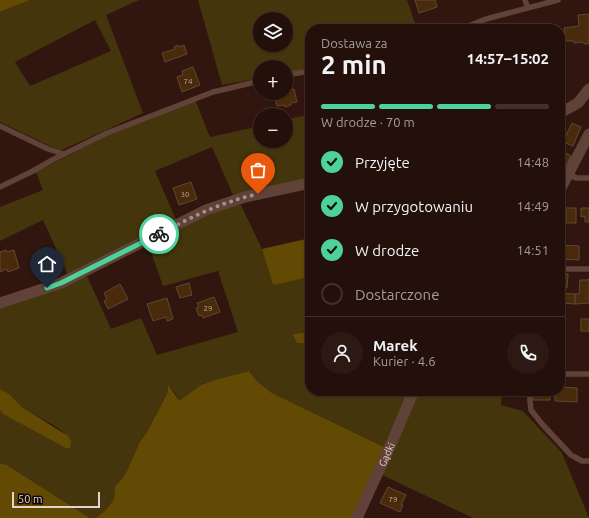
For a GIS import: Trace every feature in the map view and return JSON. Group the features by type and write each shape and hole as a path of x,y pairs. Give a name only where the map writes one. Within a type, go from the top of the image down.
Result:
{"street":[{"path":"565,110 578,103 589,89"},
{"path":"565,181 589,134"},
{"path":"0,303 61,283 206,210 245,197 305,184"},
{"name":"Gądki","path":"357,518 412,396"}],"lane":[{"path":"525,0 528,8"},
{"path":"474,24 486,19 558,0"},
{"path":"293,74 305,72"},
{"path":"0,187 107,133 178,104 213,92 253,82"},
{"path":"0,126 48,149 64,154"},
{"path":"569,174 576,178 589,178"},
{"path":"565,269 589,269"},
{"path":"565,374 589,374"},
{"path":"530,396 531,410 542,424 571,455 582,461 589,461"}],"shaded area":[{"path":"0,0 30,0 0,12"},
{"path":"30,0 139,0 106,15 143,113 62,150 54,148 0,122 0,12","holes":["95,20 111,51 30,86 15,62"]},
{"path":"198,0 407,0 415,24 305,24 305,69 293,72 293,60 253,60 253,79 222,85"},
{"path":"189,102 196,102 210,137 253,128 253,148 293,148 293,118 305,115 305,179 234,197 212,147 155,171 176,220 68,275 43,220 0,241 0,207 43,190 36,172 118,130"},
{"path":"239,201 262,249 273,284 305,278 305,333 292,334 297,343 305,344 305,396 408,396 384,447 272,393 256,380 249,371 201,385 179,402 168,384 168,392 147,432 139,443 132,462 122,479 115,486 114,499 102,515 96,518 90,518 7,465 0,463 0,410 4,414 71,441 62,431 22,407 0,389 0,305 87,276 111,329 141,318 157,355 238,332 218,271 163,286 148,244 169,231"},
{"path":"305,239 305,278 273,285 262,249"},
{"path":"305,333 305,344 297,343 292,334"},
{"path":"249,371 256,380 272,393 384,447 352,518 96,518 105,511 114,499 115,486 122,479 128,469 139,443 147,432 168,392 168,384 179,401 201,385"},
{"path":"0,389 9,394 22,407 68,436 71,441 70,448 66,448 3,414 0,410"},
{"path":"417,396 502,396 501,405 523,411 562,453 589,518 473,518 380,474"},
{"path":"0,463 7,465 90,518 0,518"}],"building":[{"path":"415,0 435,0 437,7 419,13"},
{"path":"589,14 588,44 566,41 565,28 579,26 578,15"},
{"path":"178,45 179,47 184,45 187,54 165,62 162,53 175,49 174,47"},
{"path":"193,67 200,85 182,92 177,77 183,75 182,71"},
{"path":"293,89 297,102 291,103 291,105 285,107 285,105 277,106 275,100 293,100"},
{"path":"572,123 581,127 573,146 565,143 565,138"},
{"path":"565,153 571,156 565,167"},
{"path":"191,182 197,199 179,205 173,188"},
{"path":"566,208 576,208 576,223 566,223"},
{"path":"581,208 589,208 589,222 585,222 585,216 581,217"},
{"path":"565,245 579,246 579,260 565,259"},
{"path":"6,250 7,252 14,250 19,268 8,272 7,269 0,272 0,252"},
{"path":"37,260 38,262 43,261 48,273 39,277 32,262"},
{"path":"565,274 568,274 567,288 565,288"},
{"path":"588,279 589,303 575,304 575,294 579,294 580,280"},
{"path":"189,283 192,295 180,298 176,287"},
{"path":"120,284 128,299 108,309 104,301 107,299 104,293"},
{"path":"565,293 575,294 575,304 565,303"},
{"path":"214,297 220,312 203,318 202,315 199,316 196,308 199,307 197,303"},
{"path":"167,298 173,319 167,321 166,317 153,321 147,304"},
{"path":"581,319 589,319 589,331 581,331"},
{"path":"565,387 577,388 577,402 555,401 555,396 565,396"},
{"path":"533,396 550,396 550,400 533,400"},
{"path":"388,487 406,495 401,505 403,505 400,512 380,503"}],"way so far":[{"path":"159,234 206,210 258,194"}],"route":[{"path":"47,288 61,283 159,234"}]}
